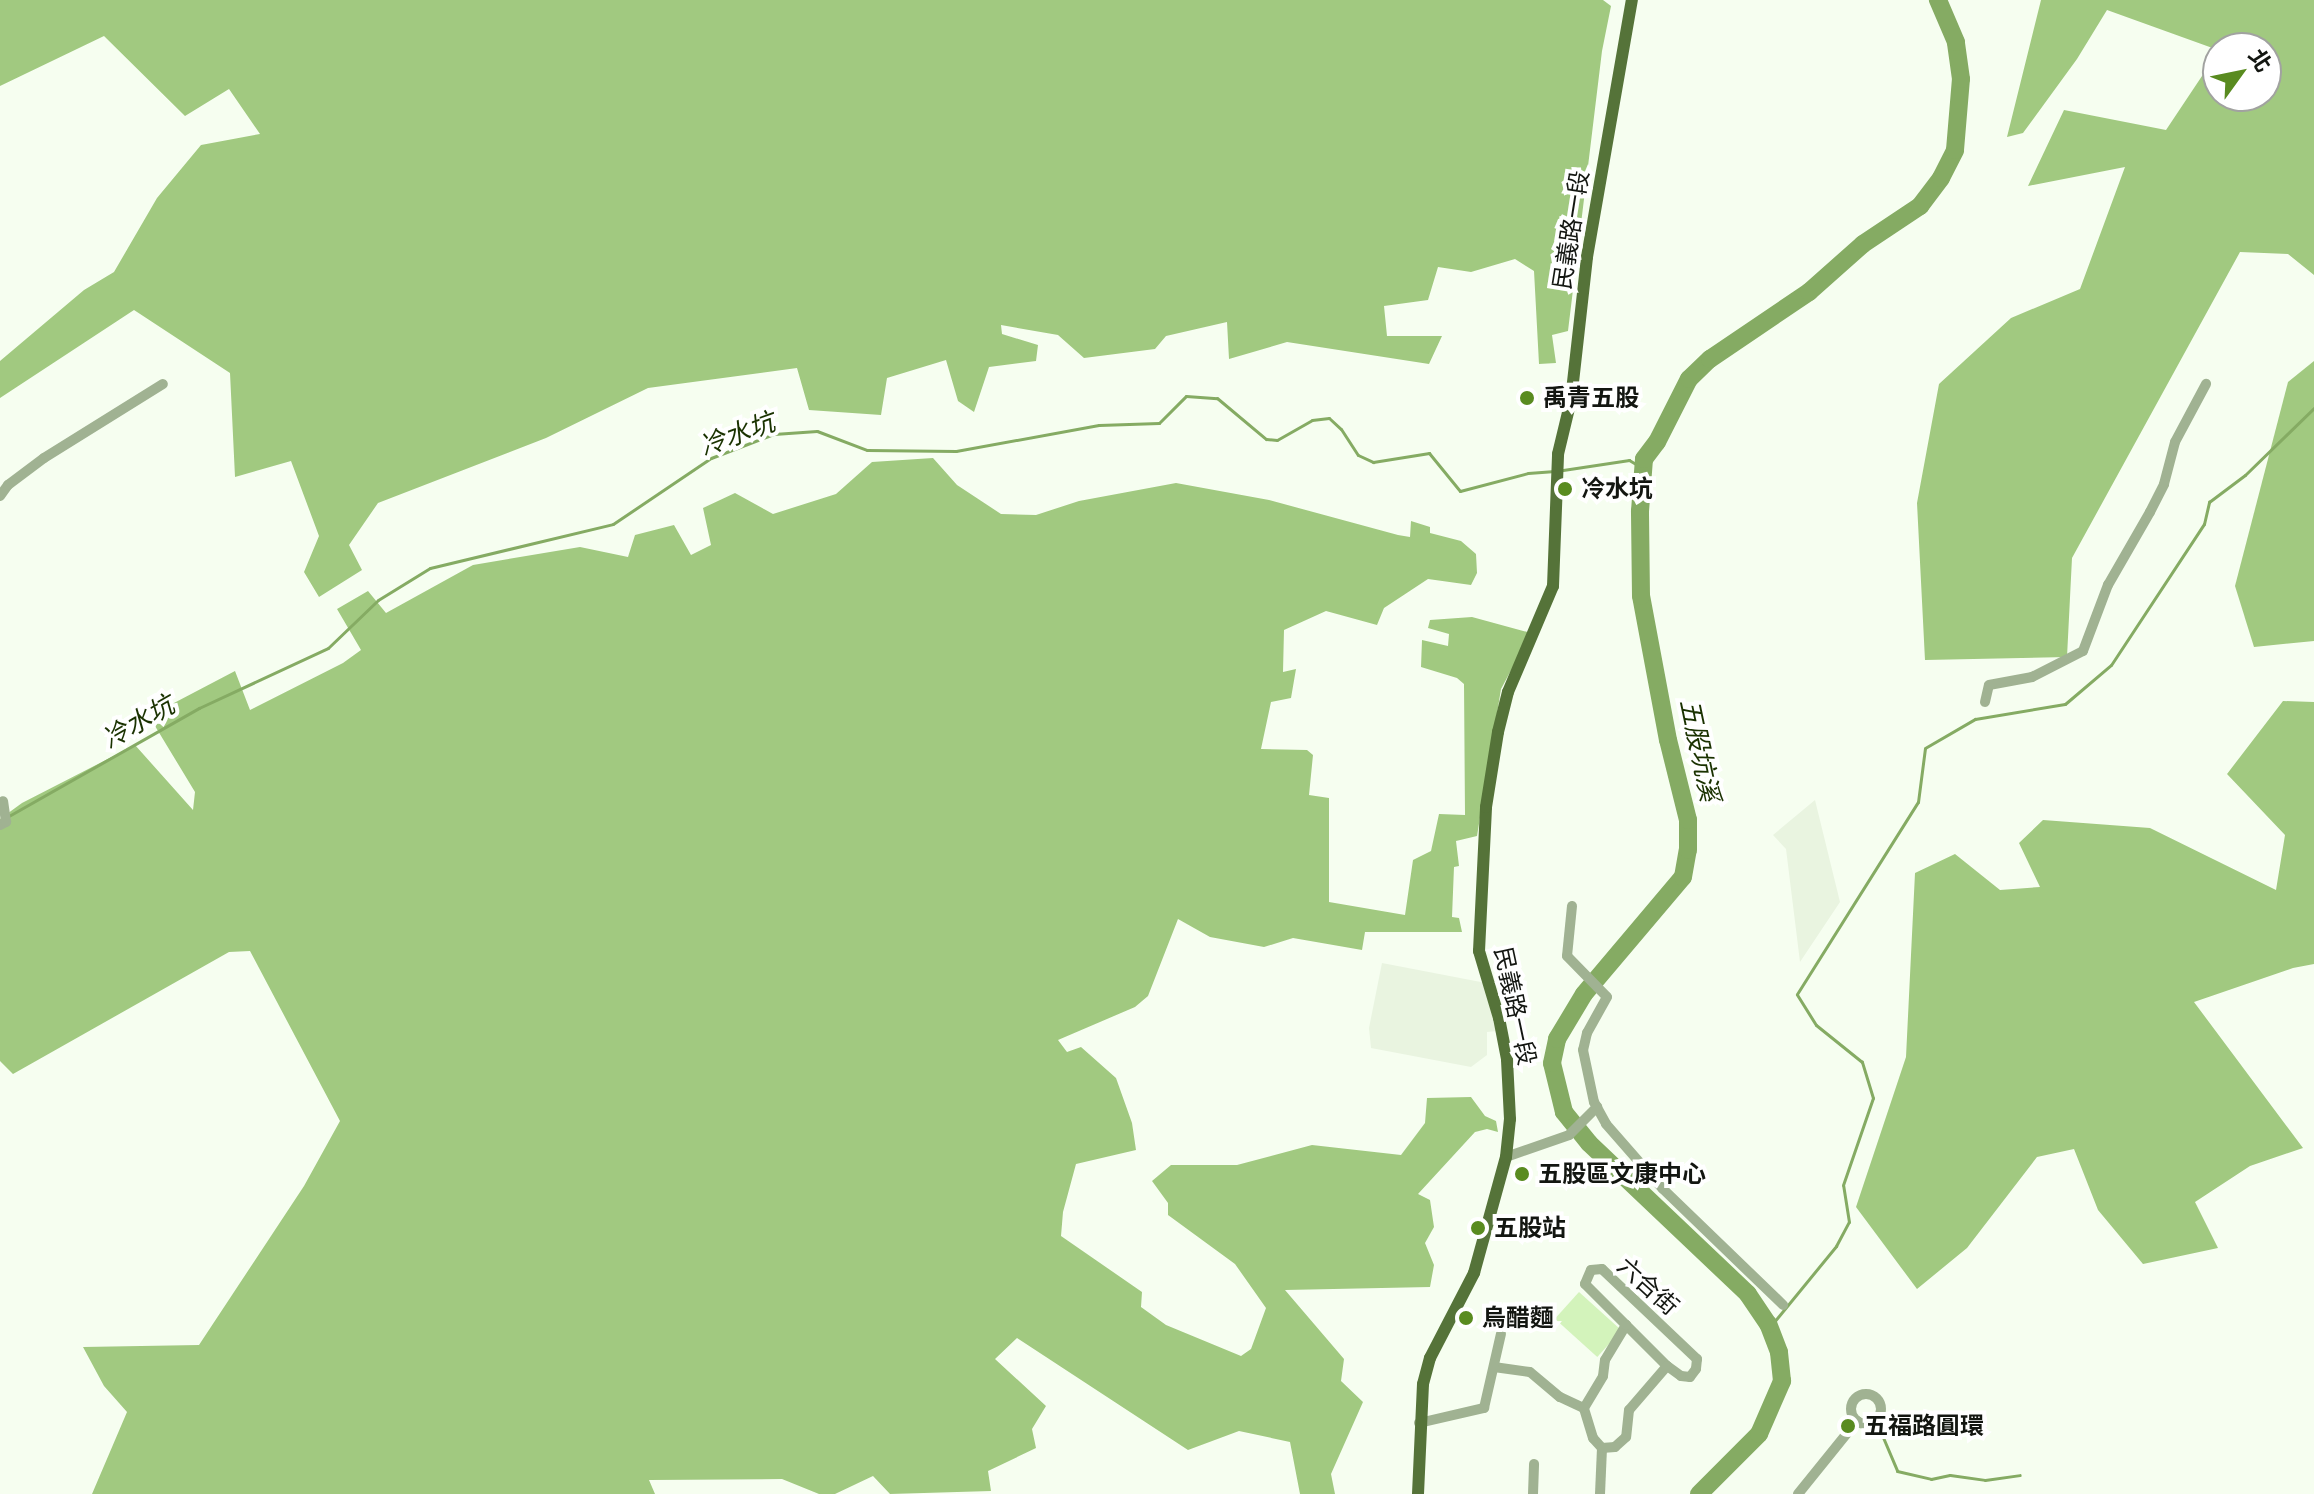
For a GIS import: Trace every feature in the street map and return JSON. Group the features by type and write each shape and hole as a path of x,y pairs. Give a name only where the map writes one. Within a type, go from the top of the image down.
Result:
{"main road":[{"name":"民義路一段","path":"1418,1494 1419,1423 1430,1358 1474,1273 1506,1157 1510,1119 1507,1059 1499,1018 1479,951 1486,807 1498,732 1519,662 1553,586 1557,470 1571,400 1587,257 1632,0"}],"street":[{"path":"0,496 8,485 44,458 163,384"},
{"path":"1985,702 1989,685 2032,677 2083,651 2108,585 2164,484 2175,442 2206,384"},
{"path":"3,801 4,820"},
{"path":"1572,906 1567,956 1607,997 1587,1033 1583,1050 1595,1110 1663,1189 1783,1305"},
{"path":"1506,1157 1569,1135 1595,1110"},
{"name":"六合街","path":"1602,1269 1697,1359 1696,1369 1690,1377 1681,1376 1667,1366 1585,1284 1591,1270 1602,1269"},
{"name":"六合街","path":"1584,1408 1603,1376 1605,1360 1626,1325"},
{"path":"1419,1423 1484,1408 1501,1334"},
{"path":"1602,1448 1615,1447 1626,1437 1629,1410 1667,1366"},
{"path":"1494,1367 1530,1372 1560,1397 1584,1408 1593,1438 1602,1448 1600,1494"},
{"path":"1798,1494 1857,1421"},
{"path":"1533,1494 1534,1464"}],"shaded area":[{"path":"1815,800 1840,902 1800,962 1786,849 1773,835"},
{"path":"1382,963 1486,983 1497,1031 1487,1032 1487,1055 1471,1067 1371,1048 1369,1028"}],"green space":[{"path":"0,0 1603,0 1611,6 1602,51 1568,331 1552,335 1556,363 1539,364 1534,271 1515,259 1471,272 1438,267 1428,300 1384,306 1387,336 1442,336 1429,364 1287,342 1229,359 1227,322 1166,336 1155,349 1084,358 1058,335 1001,325 1002,334 1038,345 1036,361 989,367 974,412 958,401 946,360 887,378 881,415 809,410 797,368 648,388 546,438 378,503 349,545 362,570 319,597 304,572 319,536 291,461 235,477 230,373 134,310 0,398 0,361 84,290 114,272 157,198 201,145 260,134 229,89 185,116 104,36 0,86"},
{"path":"2041,0 2314,0 2314,275 2288,254 2240,252 2072,558 2067,657 1925,660 1917,503 1939,384 2011,318 2080,289 2125,167 2028,186 2064,110 2166,130 2202,76 2202,112 2282,112 2282,32 2202,32 2202,44 2107,10 2077,59 2023,133 2007,137"},
{"path":"2314,361 2314,641 2254,647 2235,586 2288,382"},
{"path":"933,458 957,485 1001,514 1036,515 1079,501 1176,483 1269,500 1410,537 1411,521 1430,527 1430,533 1461,541 1476,554 1477,573 1471,585 1428,579 1384,608 1377,625 1326,611 1284,630 1283,672 1296,669 1291,698 1271,702 1261,749 1307,750 1313,755 1309,795 1329,798 1329,902 1405,915 1413,860 1431,851 1439,814 1465,815 1464,684 1457,678 1421,667 1422,640 1448,646 1449,634 1428,628 1430,620 1472,617 1531,633 1501,689 1477,836 1456,841 1459,866 1454,867 1452,917 1459,918 1462,932 1365,932 1362,950 1293,938 1264,947 1210,937 1178,919 1148,996 1135,1007 1058,1040 1067,1052 1081,1047 1116,1078 1132,1123 1136,1150 1076,1164 1063,1212 1061,1236 1142,1292 1141,1307 1166,1325 1241,1356 1251,1349 1266,1308 1235,1264 1168,1215 1168,1203 1152,1181 1171,1165 1237,1165 1312,1145 1401,1155 1425,1123 1427,1098 1471,1097 1485,1116 1496,1121 1498,1132 1487,1129 1475,1132 1418,1194 1430,1200 1434,1227 1425,1243 1434,1265 1430,1287 1285,1290 1344,1359 1341,1381 1363,1402 1331,1474 1335,1494 1300,1494 1290,1442 1239,1431 1188,1450 1017,1338 995,1359 1046,1406 1032,1429 1036,1448 988,1471 991,1491 890,1494 873,1476 835,1494 819,1494 782,1479 649,1480 655,1494 92,1494 127,1412 104,1386 83,1347 199,1345 304,1186 340,1121 250,951 229,952 13,1074 0,1061 0,819 22,803 135,745 193,810 195,792 152,721 153,714 235,671 250,710 343,663 361,650 337,609 368,591 386,613 473,565 580,547 628,557 635,535 674,525 691,555 711,545 703,508 735,493 773,514 836,494 872,462"},
{"path":"2283,701 2314,702 2314,964 2293,968 2194,1002 2303,1148 2250,1166 2195,1202 2218,1248 2143,1264 2098,1210 2074,1149 2037,1157 1967,1248 1917,1289 1856,1207 1906,1057 1915,873 1955,854 2000,890 2040,887 2019,843 2043,820 2150,828 2276,890 2285,835 2227,774"},
{"path":"1579,1292 1621,1330 1597,1357 1555,1319"}],"waterway":[{"name":"五股坑溪","path":"1699,1494 1759,1434 1782,1381 1779,1352 1768,1324 1748,1294 1589,1143 1564,1112 1552,1063 1557,1039 1584,994 1683,877 1688,850 1688,820 1668,740 1641,596 1640,511 1644,459 1657,442 1689,379 1710,359 1809,292 1863,244 1920,206 1941,178 1955,150 1961,79 1956,42 1938,0"},
{"name":"冷水坑","path":"7,817 199,708 328,648 378,600 430,568 613,524 711,458 774,434 817,431 867,450 956,451 1099,425 1159,423 1186,396 1217,398 1266,439 1277,440 1312,420 1329,418 1341,429 1358,455 1373,462 1429,453 1460,491 1528,473 1555,471"},
{"path":"1769,1328 1836,1246 1849,1222 1843,1185 1873,1098 1862,1062 1816,1025 1797,994 1918,802 1925,748 1975,719 2065,704 2111,665 2204,524 2209,502 2245,475 2314,408"},
{"name":"冷水坑","path":"1563,470 1629,460 1644,469"},
{"path":"1882,1435 1897,1471 1931,1479 1950,1475 1985,1480 2020,1475"}],"place":[{"name":"禹青五股","path":"1527,398"},
{"name":"冷水坑","path":"1565,489"},
{"name":"五股區文康中心","path":"1522,1174"},
{"name":"五股站","path":"1478,1228"},
{"name":"烏醋麵","path":"1466,1318"},
{"name":"五福路圓環","path":"1848,1426"}]}
